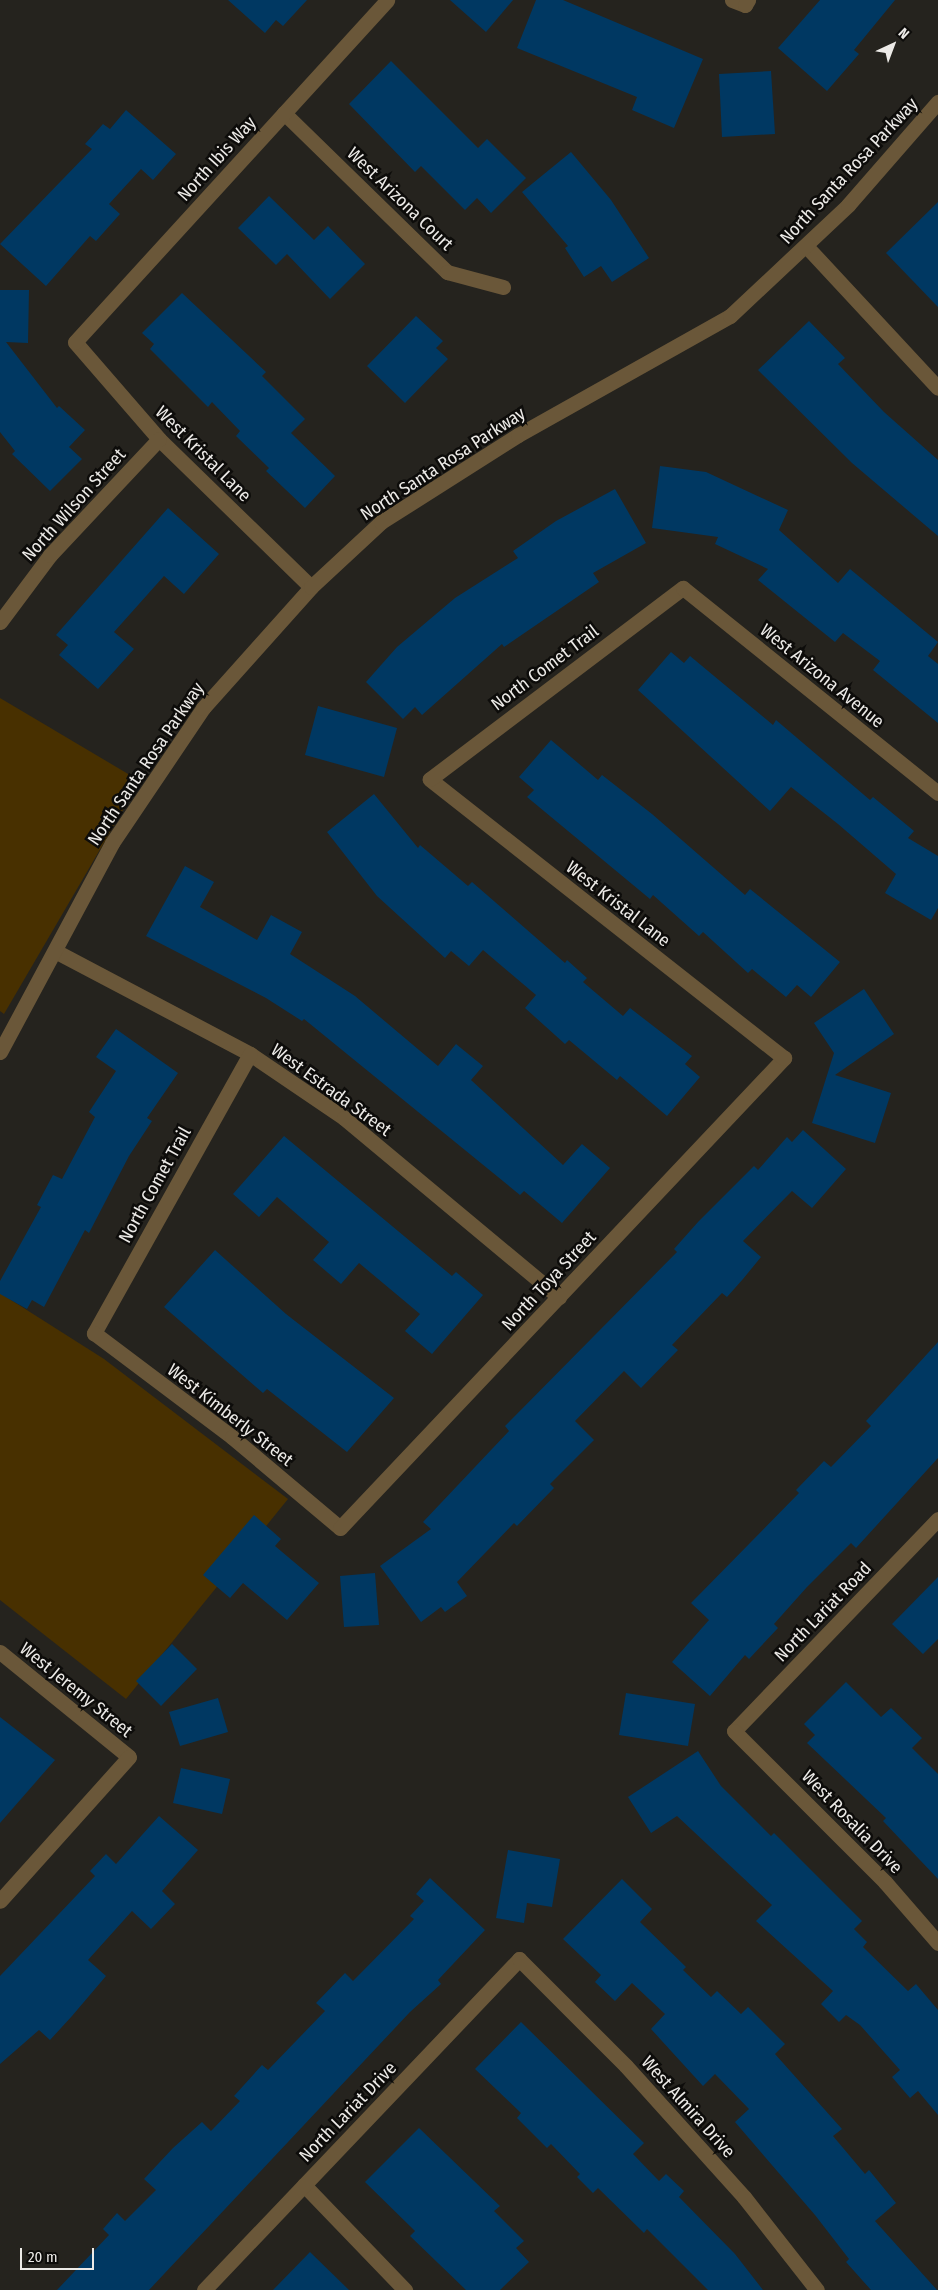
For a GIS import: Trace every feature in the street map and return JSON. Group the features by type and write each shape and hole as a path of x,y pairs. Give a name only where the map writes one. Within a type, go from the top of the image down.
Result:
{"street":[{"name":"North Ibis Way","path":"75,342 387,0"},
{"name":"North Santa Rosa Parkway","path":"0,1052 112,843 203,708 311,587 381,522 518,435 730,316 807,247 938,102"},
{"name":"West Arizona Court","path":"284,113 447,272 504,287"},
{"path":"807,247 938,388"},
{"name":"West Kristal Lane","path":"75,342 159,439 311,587"},
{"name":"North Wilson Street","path":"0,622 50,555 159,439"},
{"name":"North Comet Trail","path":"430,778 683,588"},
{"name":"West Arizona Avenue","path":"683,588 938,793"},
{"name":"West Kristal Lane","path":"430,778 784,1058"},
{"name":"West Estrada Street","path":"55,951 250,1054 344,1118 559,1297"},
{"name":"North Comet Trail","path":"94,1333 250,1054"},
{"name":"North Toya Street","path":"340,1528 784,1058"},
{"name":"West Kimberly Street","path":"94,1333 232,1437 340,1528"},
{"name":"North Lariat Road","path":"734,1732 938,1519"},
{"name":"West Jeremy Street","path":"0,1652 129,1757 0,1901"},
{"name":"West Rosalia Drive","path":"734,1732 885,1882 938,1943"},
{"name":"North Lariat Drive","path":"204,2290 519,1959"},
{"name":"West Almira Drive","path":"519,1959 626,2066 744,2197 818,2290"},
{"path":"304,2185 405,2290"}],"shaded area":[{"path":"0,698 140,781 4,1014 0,1011"},
{"path":"0,1293 104,1359 288,1499 126,1699 0,1600"}],"building":[{"path":"228,0 307,0 283,26 276,20 265,33"},
{"path":"450,0 513,0 486,32"},
{"path":"536,0 563,0 703,59 674,128 632,110 637,97 517,48"},
{"path":"820,0 895,0 854,50 859,54 827,91 778,48"},
{"path":"391,61 478,148 487,139 526,178 491,213 477,198 465,210 421,166 415,172 349,104"},
{"path":"771,71 775,134 722,137 719,74"},
{"path":"126,110 176,154 153,180 141,169 109,204 120,214 96,241 90,236 46,286 0,244 92,149 85,144 103,124 110,129"},
{"path":"571,152 611,200 649,258 612,282 601,266 584,277 565,248 568,246 522,192"},
{"path":"269,196 314,240 328,226 365,264 330,299 287,254 276,265 238,228"},
{"path":"938,202 938,307 886,253"},
{"path":"0,290 29,290 28,343 6,342 57,408 59,406 85,430 69,447 82,459 50,491 12,454 15,451 0,432"},
{"path":"182,293 266,372 262,376 305,419 291,433 335,476 305,508 266,471 269,468 236,436 240,431 212,402 208,407 150,349 154,344 142,333"},
{"path":"416,316 443,341 436,348 448,359 405,403 367,366"},
{"path":"809,321 845,358 838,364 884,412 938,460 938,536 852,463 758,370"},
{"path":"660,466 706,472 788,510 779,530 838,583 850,569 938,642 928,656 938,664 938,723 873,670 880,661 843,633 835,642 758,580 768,569 715,544 718,537 652,528"},
{"path":"615,489 646,543 593,573 599,582 504,647 502,644 422,715 415,707 403,719 366,682 397,647 455,598 518,558 513,551 556,521"},
{"path":"168,508 219,554 184,594 164,576 114,632 134,649 98,689 59,655 68,645 56,635"},
{"path":"671,652 684,663 690,656 773,725 776,720 870,800 873,797 914,831 908,838 938,856 938,908 931,920 885,893 896,874 791,787 770,811 638,690"},
{"path":"318,706 397,728 384,777 305,755"},
{"path":"551,740 598,780 602,775 652,814 745,895 750,889 840,962 811,997 797,985 786,997 752,969 748,973 703,932 699,936 653,895 650,899 527,797 534,790 519,777"},
{"path":"374,794 418,848 420,845 468,886 472,882 565,963 567,960 587,978 583,982 623,1016 630,1008 692,1056 685,1064 700,1077 667,1116 620,1076 617,1080 569,1040 565,1044 525,1008 536,995 483,950 469,966 451,951 445,958 377,896 327,832"},
{"path":"185,866 214,882 200,907 257,940 271,915 302,932 290,954 355,996 438,1066 456,1044 483,1066 471,1080 563,1165 582,1144 610,1168 562,1223 524,1191 520,1195 304,1019 302,1021 266,998 146,936"},
{"path":"864,989 894,1034 835,1075 891,1093 875,1143 812,1123 834,1053 814,1023"},
{"path":"116,1029 178,1073 147,1118 152,1121 129,1156 89,1233 85,1230 44,1307 32,1300 27,1309 0,1294 0,1281 41,1207 37,1205 53,1175 62,1179 95,1117 89,1112 116,1071 96,1057"},
{"path":"803,1130 846,1169 812,1208 792,1191 743,1241 761,1257 743,1279 727,1297 722,1293 672,1345 678,1350 641,1388 624,1371 575,1421 594,1440 550,1484 554,1488 517,1526 514,1523 457,1582 467,1596 445,1612 441,1607 421,1622 380,1566 431,1529 423,1522 509,1431 505,1426 677,1252 674,1249 698,1222 754,1166 758,1170 787,1137 792,1142"},
{"path":"284,1136 452,1276 456,1272 483,1295 432,1354 405,1331 420,1314 359,1263 341,1284 313,1260 329,1242 277,1197 259,1217 233,1194"},
{"path":"215,1250 286,1314 394,1398 347,1452 267,1389 263,1393 164,1307"},
{"path":"938,1342 938,1458 856,1548 851,1543 807,1587 774,1624 778,1628 749,1659 745,1655 710,1696 672,1662 709,1620 691,1603 799,1493 796,1490 824,1461 831,1467 871,1426 866,1421"},
{"path":"254,1515 281,1539 275,1546 319,1583 287,1620 243,1583 230,1598 203,1575"},
{"path":"375,1573 379,1625 344,1627 340,1576"},
{"path":"938,1577 938,1639 923,1654 892,1624"},
{"path":"172,1644 197,1669 161,1706 136,1681"},
{"path":"846,1682 881,1717 891,1708 922,1738 912,1748 938,1774 938,1879 883,1821 886,1818 807,1743 815,1735 804,1724"},
{"path":"626,1693 695,1704 688,1746 619,1735"},
{"path":"218,1698 228,1732 180,1746 169,1712"},
{"path":"0,1717 55,1760 0,1823"},
{"path":"698,1751 721,1786 771,1836 774,1833 862,1921 854,1929 867,1942 863,1947 908,1991 916,1984 938,2010 938,2115 918,2091 910,2098 892,2077 900,2070 860,2025 846,2015 839,2022 821,2004 833,1991 756,1921 772,1905 677,1816 651,1833 628,1797"},
{"path":"181,1768 230,1779 222,1814 173,1803"},
{"path":"159,1816 198,1850 162,1891 175,1904 151,1929 132,1911 88,1960 106,1976 72,2016 50,2040 39,2030 0,2064 0,1976 95,1876 90,1871 106,1854 116,1864"},
{"path":"508,1850 560,1859 552,1907 527,1903 524,1923 496,1918"},
{"path":"430,1878 485,1930 438,1980 441,1984 410,2012 149,2290 57,2290 109,2235 103,2229 117,2213 125,2221 156,2190 144,2179 173,2148 202,2122 211,2131 240,2101 234,2096 262,2065 268,2070 325,2011 316,2003 345,1973 353,1981 414,1919 410,1916 424,1901 416,1894"},
{"path":"622,1879 652,1909 640,1922 686,1967 683,1970 711,1997 717,1991 741,2014 748,2007 785,2044 775,2054 842,2129 833,2136 865,2174 869,2170 896,2203 875,2221 937,2290 871,2290 846,2262 849,2259 815,2215 735,2122 749,2109 715,2074 703,2086 651,2029 665,2014 632,1983 615,2001 595,1982 601,1975 563,1939"},
{"path":"521,2022 644,2143 633,2154 659,2181 666,2174 684,2191 679,2197 735,2254 763,2290 708,2290 647,2229 644,2233 598,2188 593,2193 577,2177 580,2174 551,2144 547,2148 517,2118 521,2113 475,2069"},
{"path":"419,2128 500,2206 494,2211 524,2241 516,2248 529,2262 500,2290 466,2290 410,2236 415,2231 365,2182"},
{"path":"310,2252 349,2290 273,2290"}]}
